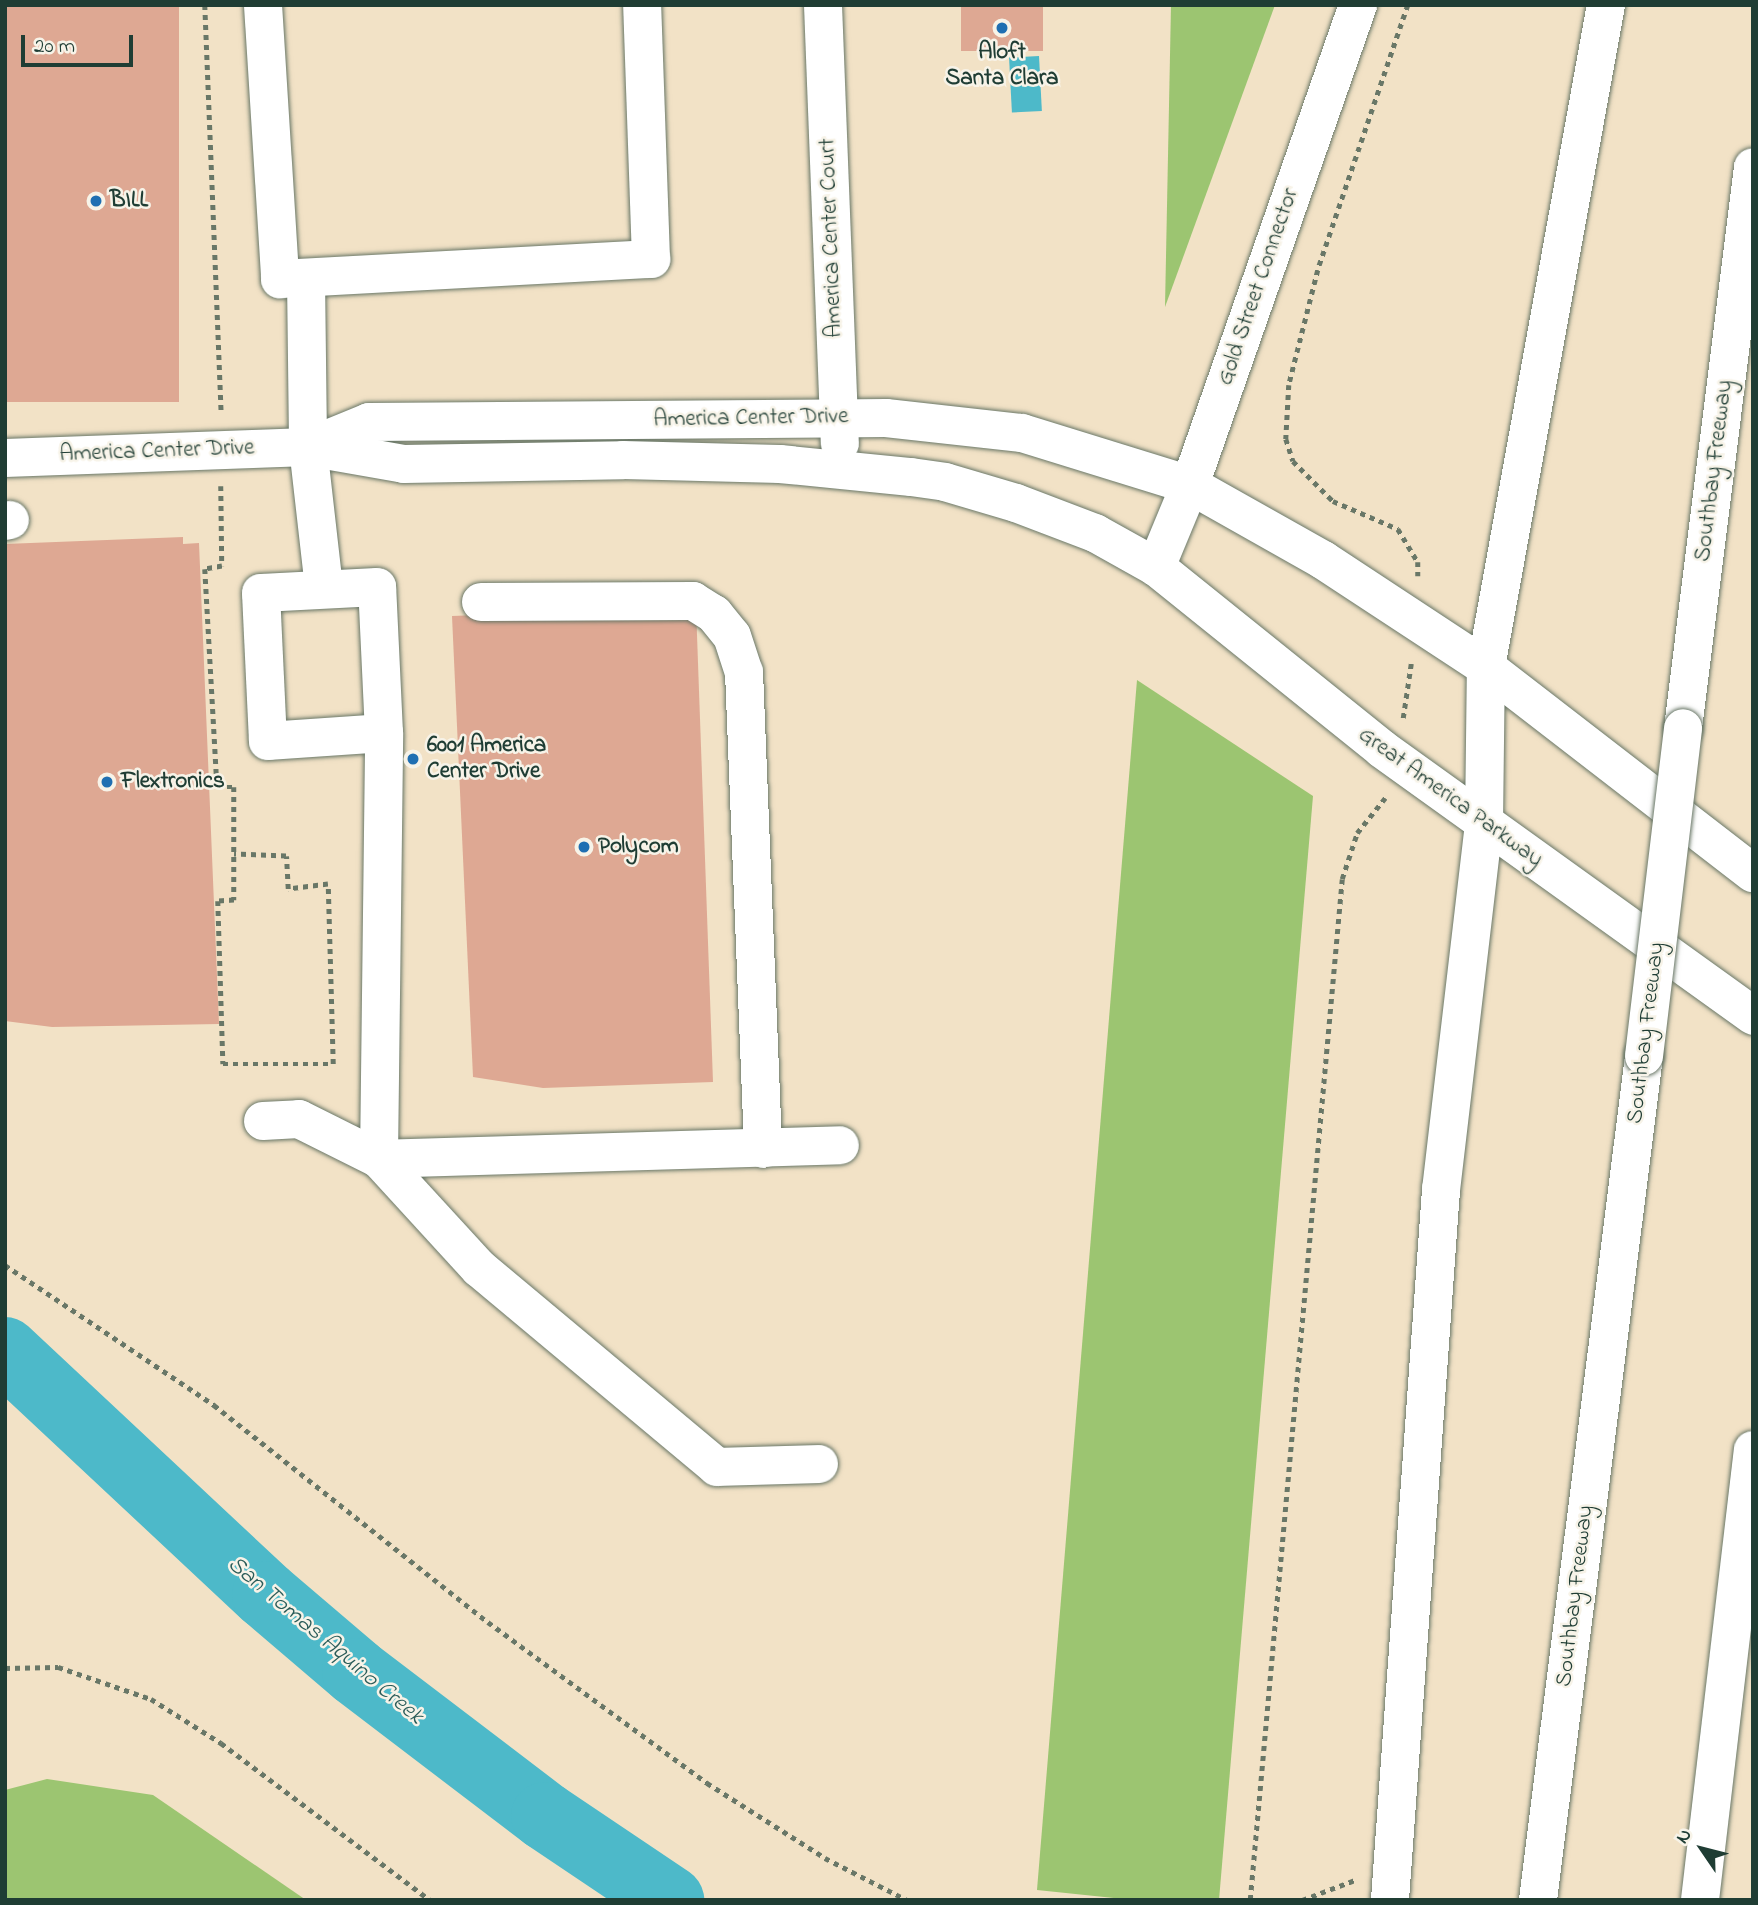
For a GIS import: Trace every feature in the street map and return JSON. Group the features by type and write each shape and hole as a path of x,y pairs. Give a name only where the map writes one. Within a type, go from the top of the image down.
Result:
{"main road":[{"path":"263,5 280,279 651,258 642,5"},
{"name":"America Center Court","path":"823,5 841,472"},
{"name":"Gold Street Connector","path":"1156,567 1190,485 1359,5"},
{"path":"1392,1885 1441,1190 1484,823 1486,667 1606,5"},
{"name":"Southbay Freeway","path":"1538,1900 1753,167"},
{"path":"306,278 308,447 324,589"},
{"name":"America Center Drive","path":"308,447 369,422 839,418 951,422 1022,433 1190,485"},
{"name":"America Center Drive","path":"5,458 308,447 404,464 623,460 780,464 911,477 969,489 1095,533 1156,567"},
{"path":"1190,485 1323,560 1486,667 1753,873"},
{"name":"Great America Parkway","path":"1156,567 1398,761 1753,1016"},
{"path":"379,1159 384,733 377,587 261,593 268,741 384,733"},
{"path":"481,602 693,601 714,614 733,636 744,672 763,1149"},
{"path":"263,1121 299,1119 379,1159 479,1268 717,1467 819,1464"},
{"path":"379,1159 840,1145"},
{"path":"1700,1900 1753,1450"}],"path":[{"path":"205,5 221,424"},
{"path":"1250,1900 1342,879 1357,833 1382,807 1398,761 1416,621 1418,562 1398,529 1333,501 1293,461 1286,439 1289,384 1318,270 1408,5"},
{"path":"221,471 222,566 205,569 217,787 234,787 234,854 234,900 218,901 223,1064 333,1064 328,884 288,889 286,856 234,854"},
{"path":"5,1265 214,1405 488,1622 707,1783 825,1858 907,1900"},
{"path":"5,1668 58,1667 151,1699 221,1743 430,1900"},
{"path":"1302,1900 1392,1885"}],"green space":[{"path":"1171,5 1275,5 1165,307"},
{"path":"1137,680 1313,796 1219,1900 1133,1900 1037,1890"},
{"path":"47,1779 153,1795 306,1900 5,1900 5,1790"}],"water":[{"path":"1039,56 1042,111 1012,112 1009,58"}],"building":[{"name":"BILL","path":"5,5 179,5 179,402 5,402"},
{"name":"Aloft Santa Clara","path":"961,5 1043,5 1043,51 961,51"},
{"name":"Flextronics","path":"183,537 183,544 199,543 219,1024 52,1027 5,1021 5,544"},
{"name":"Polycom","path":"696,607 713,1082 543,1088 473,1077 452,616"}],"waterway":[{"name":"San Tomas Aquino Creek","path":"5,1351 266,1595 356,1672 545,1816 670,1900"}],"place":[{"name":"Aloft Santa Clara","path":"1002,28"},
{"name":"BILL","path":"96,201"},
{"name":"6001 America Center Drive","path":"413,759"},
{"name":"Flextronics","path":"107,782"},
{"name":"Polycom","path":"584,847"}]}
